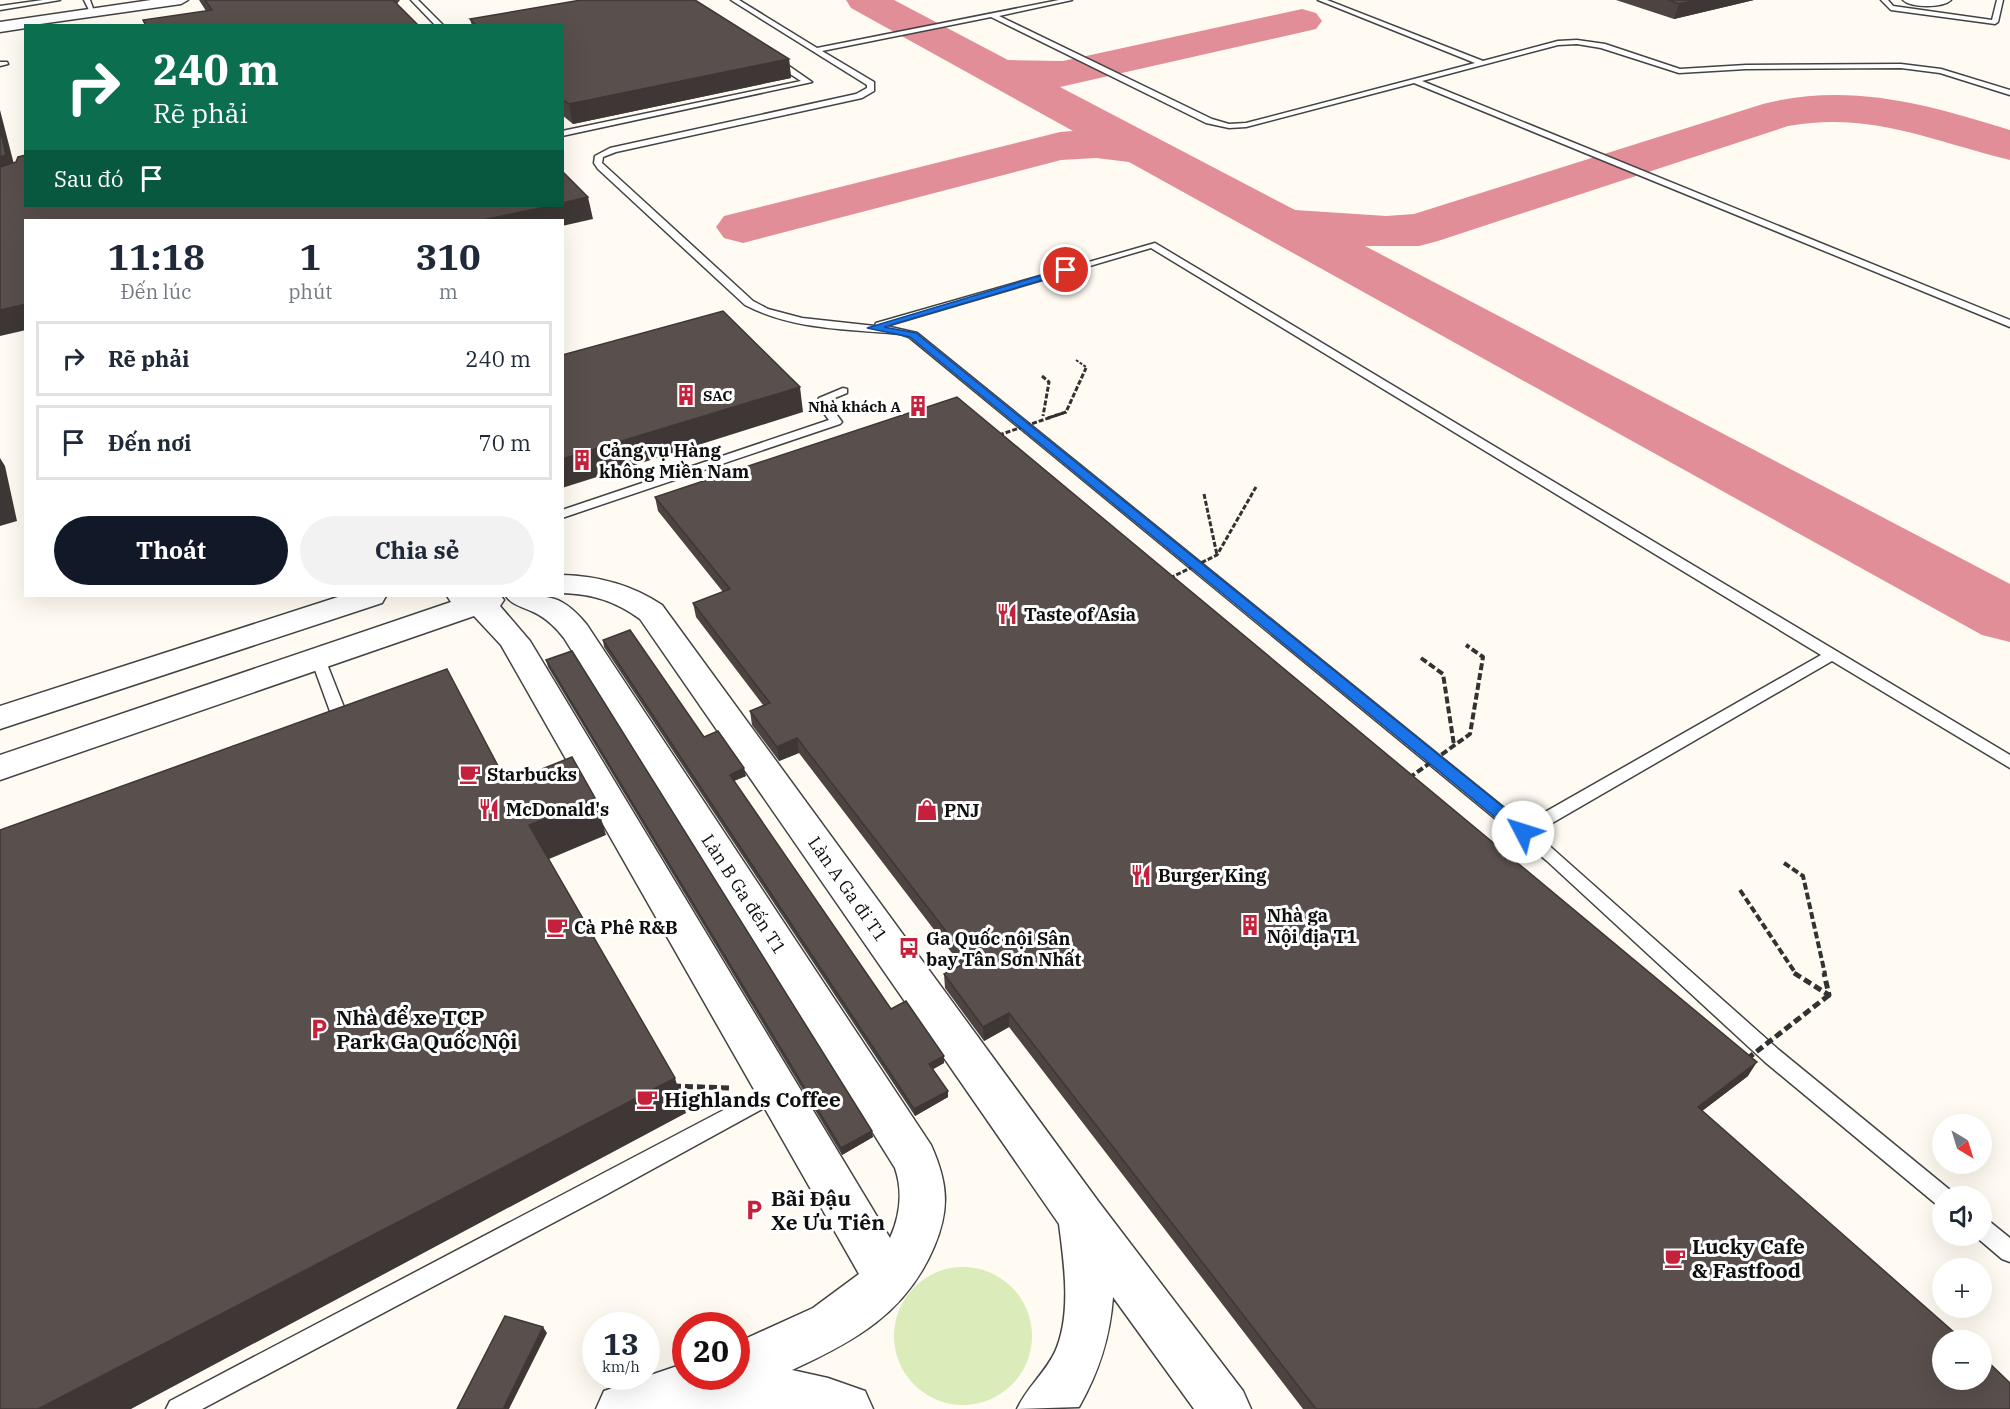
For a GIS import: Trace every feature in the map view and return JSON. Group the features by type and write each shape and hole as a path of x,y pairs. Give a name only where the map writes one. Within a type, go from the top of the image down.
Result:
{"street":[{"path":"0,27 90,7 178,0"},
{"path":"1910,0 1944,0"},
{"name":"Làn A Ga đi T1","path":"578,585 622,593 651,612 1082,1217 1225,1409"},
{"path":"0,718 368,597"},
{"path":"0,768 491,597 499,621 514,641 889,1280"},
{"name":"Làn B Ga đến T1","path":"491,597 549,606 576,632 915,1160 923,1190 920,1222 909,1250 889,1280 872,1298 842,1319 750,1362"},
{"path":"1043,1409 1052,1401 1074,1367 1087,1326 1088,1278 1082,1217"},
{"path":"750,1389 791,1394 847,1409"},
{"path":"622,1409 677,1390"}],"lane":[{"path":"0,8 57,0"},
{"path":"414,0 439,24"},
{"path":"734,0 871,84 871,89 859,96 613,150 599,156 598,163 749,303 763,312 913,335 1581,880 1772,1056 1932,1188"},
{"path":"816,50 1069,0"},
{"path":"1321,0 1483,63"},
{"path":"1884,0 1891,8 1995,22 2000,0"},
{"path":"992,15 1222,126 1241,126 1558,43 1577,42 1602,46 1679,71 1746,67 1901,66 1941,71 2010,93"},
{"path":"564,134 808,82 761,50"},
{"path":"1415,81 2010,324"},
{"path":"872,328 1152,245 2010,762"},
{"path":"564,513 836,422 823,404 825,398 843,391"},
{"path":"1523,832 1832,655"},
{"path":"318,659 344,723 335,739"},
{"path":"178,1409 593,1191 778,1090"},
{"path":"1992,1237 2010,1252"}],"path":[{"path":"989,438 1066,412 1086,367 1076,360"},
{"path":"1042,376 1049,382 1042,420"},
{"path":"1161,582 1217,555 1256,487"},
{"path":"1204,494 1217,555"},
{"path":"1401,784 1470,734 1483,657 1466,645"},
{"path":"1421,658 1443,674 1454,746"},
{"path":"1784,863 1803,876 1829,996"},
{"path":"1740,890 1794,973 1829,996"},
{"path":"1737,1067 1829,996"}],"green space":[{"path":"963,1267 990,1272 1002,1278 1012,1287 1021,1297 1027,1309 1032,1336 1027,1363 1021,1375 1012,1385 1002,1394 990,1400 963,1405 936,1400 924,1394 914,1385 905,1375 899,1363 894,1336 899,1309 905,1297 914,1287 924,1278 936,1272"}],"building":[{"path":"205,0 393,0 417,24 145,24 143,20 212,10"},
{"path":"581,0 695,0 789,59 569,104 564,100 564,24 475,24 470,19"},
{"path":"1668,0 1695,0 1679,4"},
{"path":"0,129 6,155 0,157"},
{"path":"24,156 24,207 545,207 488,219 24,219 24,304 0,310 0,167 16,162 18,157"},
{"path":"564,173 588,197 564,203"},
{"path":"723,311 800,387 564,458 564,354"},
{"name":"Nhà ga Nội địa T1","path":"957,397 1757,1062 1698,1107 1932,1313 1932,1318 1938,1318 1951,1330 1932,1330 1932,1390 1992,1390 1992,1366 2010,1383 2010,1409 1316,1409 1009,1013 983,1027 944,974 969,961 797,738 777,747 750,711 770,703 693,603 730,589 655,497"},
{"path":"630,630 704,737 718,731 744,768 730,775 891,1009 906,1001 944,1056 929,1064 948,1091 914,1109 603,640"},
{"path":"572,651 872,1131 841,1148 546,660"},
{"name":"Nhà để xe TCP Park Ga Quốc Nội","path":"447,669 507,783 572,757 595,798 529,825 675,1078 38,1409 0,1409 0,830"},
{"path":"505,1316 543,1327 503,1409 457,1409"}],"taxiway":[{"path":"865,0 1141,149"},
{"path":"1000,72 1032,75 1063,74 1302,21"},
{"path":"1300,225 1386,232 1419,230 1779,114 1809,109 1838,107 1896,114 1925,120 2010,146"},
{"path":"743,227 1060,146 1096,144 1141,149"},
{"path":"1141,149 2010,617"}],"place":[{"name":"SAC","path":"686,395"},
{"name":"Nhà khách A","path":"918,406"},
{"name":"Cảng vụ Hàng không Miền Nam","path":"582,460"},
{"name":"Taste of Asia","path":"1007,614"},
{"name":"Starbucks","path":"470,774"},
{"name":"McDonald's","path":"489,809"},
{"name":"PNJ","path":"927,810"},
{"name":"Burger King","path":"1141,875"},
{"name":"Nhà ga Nội địa T1","path":"1250,925"},
{"name":"Cà Phê R&B","path":"557,927"},
{"name":"Ga Quốc nội Sân bay Tân Sơn Nhất","path":"909,948"},
{"name":"Nhà để xe TCP Park Ga Quốc Nội","path":"319,1029"},
{"name":"Highlands Coffee","path":"647,1099"},
{"name":"Bãi Đậu Xe Ưu Tiên","path":"754,1210"},
{"name":"Lucky Cafe & Fastfood","path":"1675,1258"}],"route":[{"path":"1066,270 872,328 901,331 913,335 1523,832"}]}
